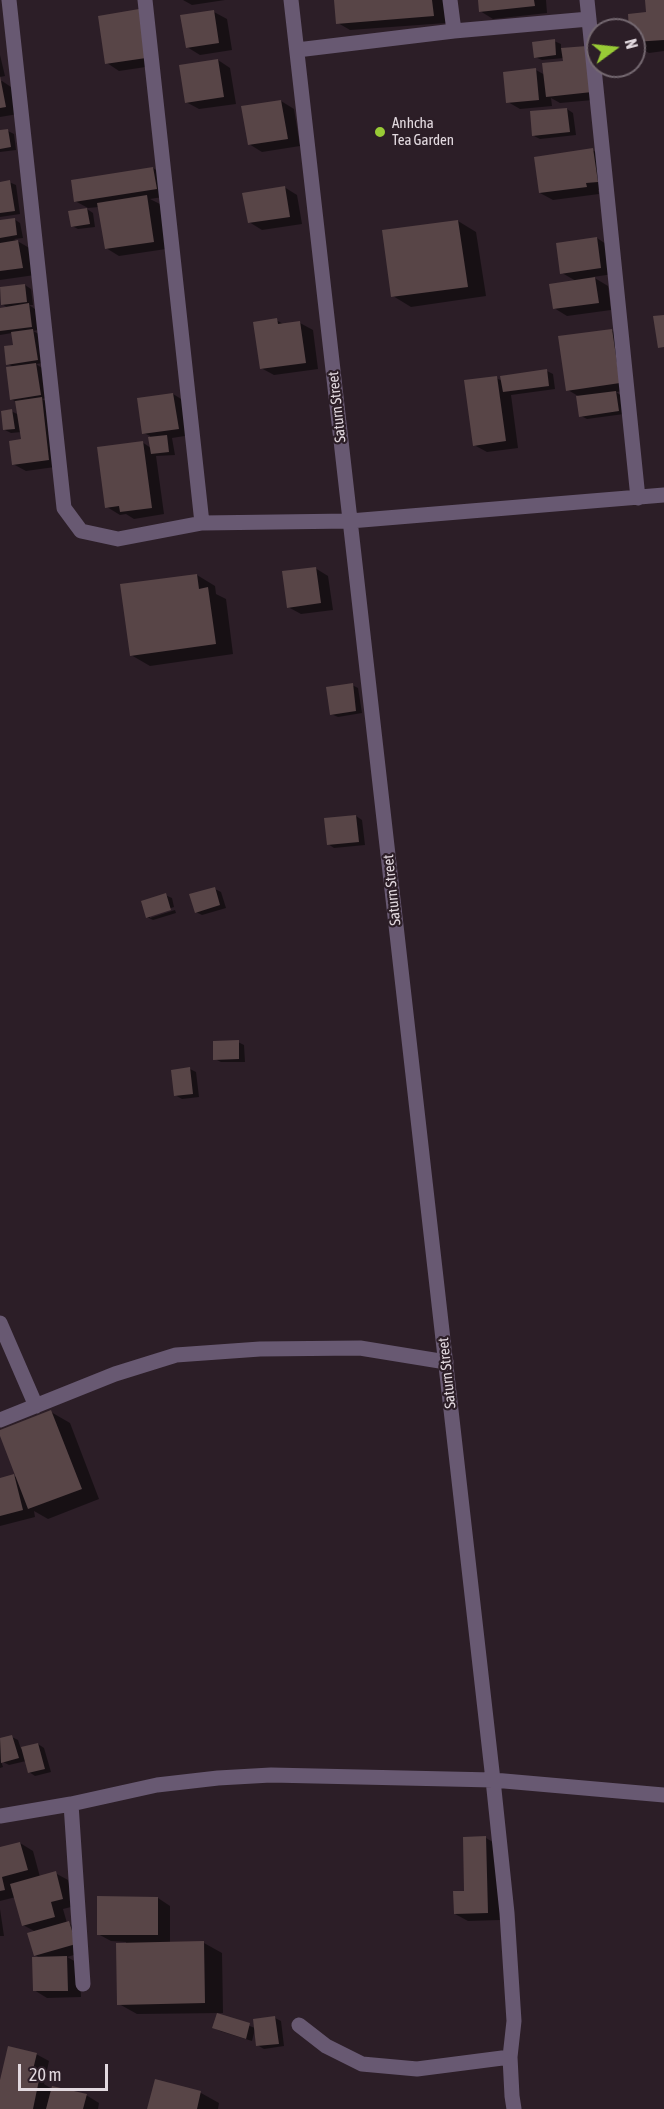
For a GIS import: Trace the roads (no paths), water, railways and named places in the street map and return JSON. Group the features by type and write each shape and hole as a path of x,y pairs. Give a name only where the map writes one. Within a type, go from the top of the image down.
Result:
{"street":[{"path":"9,0 64,508 81,531 118,539 202,523 350,521 664,495"},
{"path":"145,0 202,523"},
{"name":"Saturn Street","path":"291,0 493,1780 507,1913 514,2021 510,2057 514,2109"},
{"path":"450,0 454,31"},
{"path":"587,0 588,18"},
{"path":"297,50 454,31 586,19"},
{"path":"594,78 638,498"},
{"path":"0,1323 36,1406"},
{"path":"0,1420 115,1374 176,1356 260,1349 360,1348 446,1362"},
{"path":"0,1816 71,1804 158,1785 271,1775 493,1780 664,1795"},
{"path":"71,1804 83,1983"},
{"path":"299,2025 326,2046 362,2064 417,2069 510,2057"}],"place":[{"name":"Anhcha Tea Garden","path":"380,132"}]}
